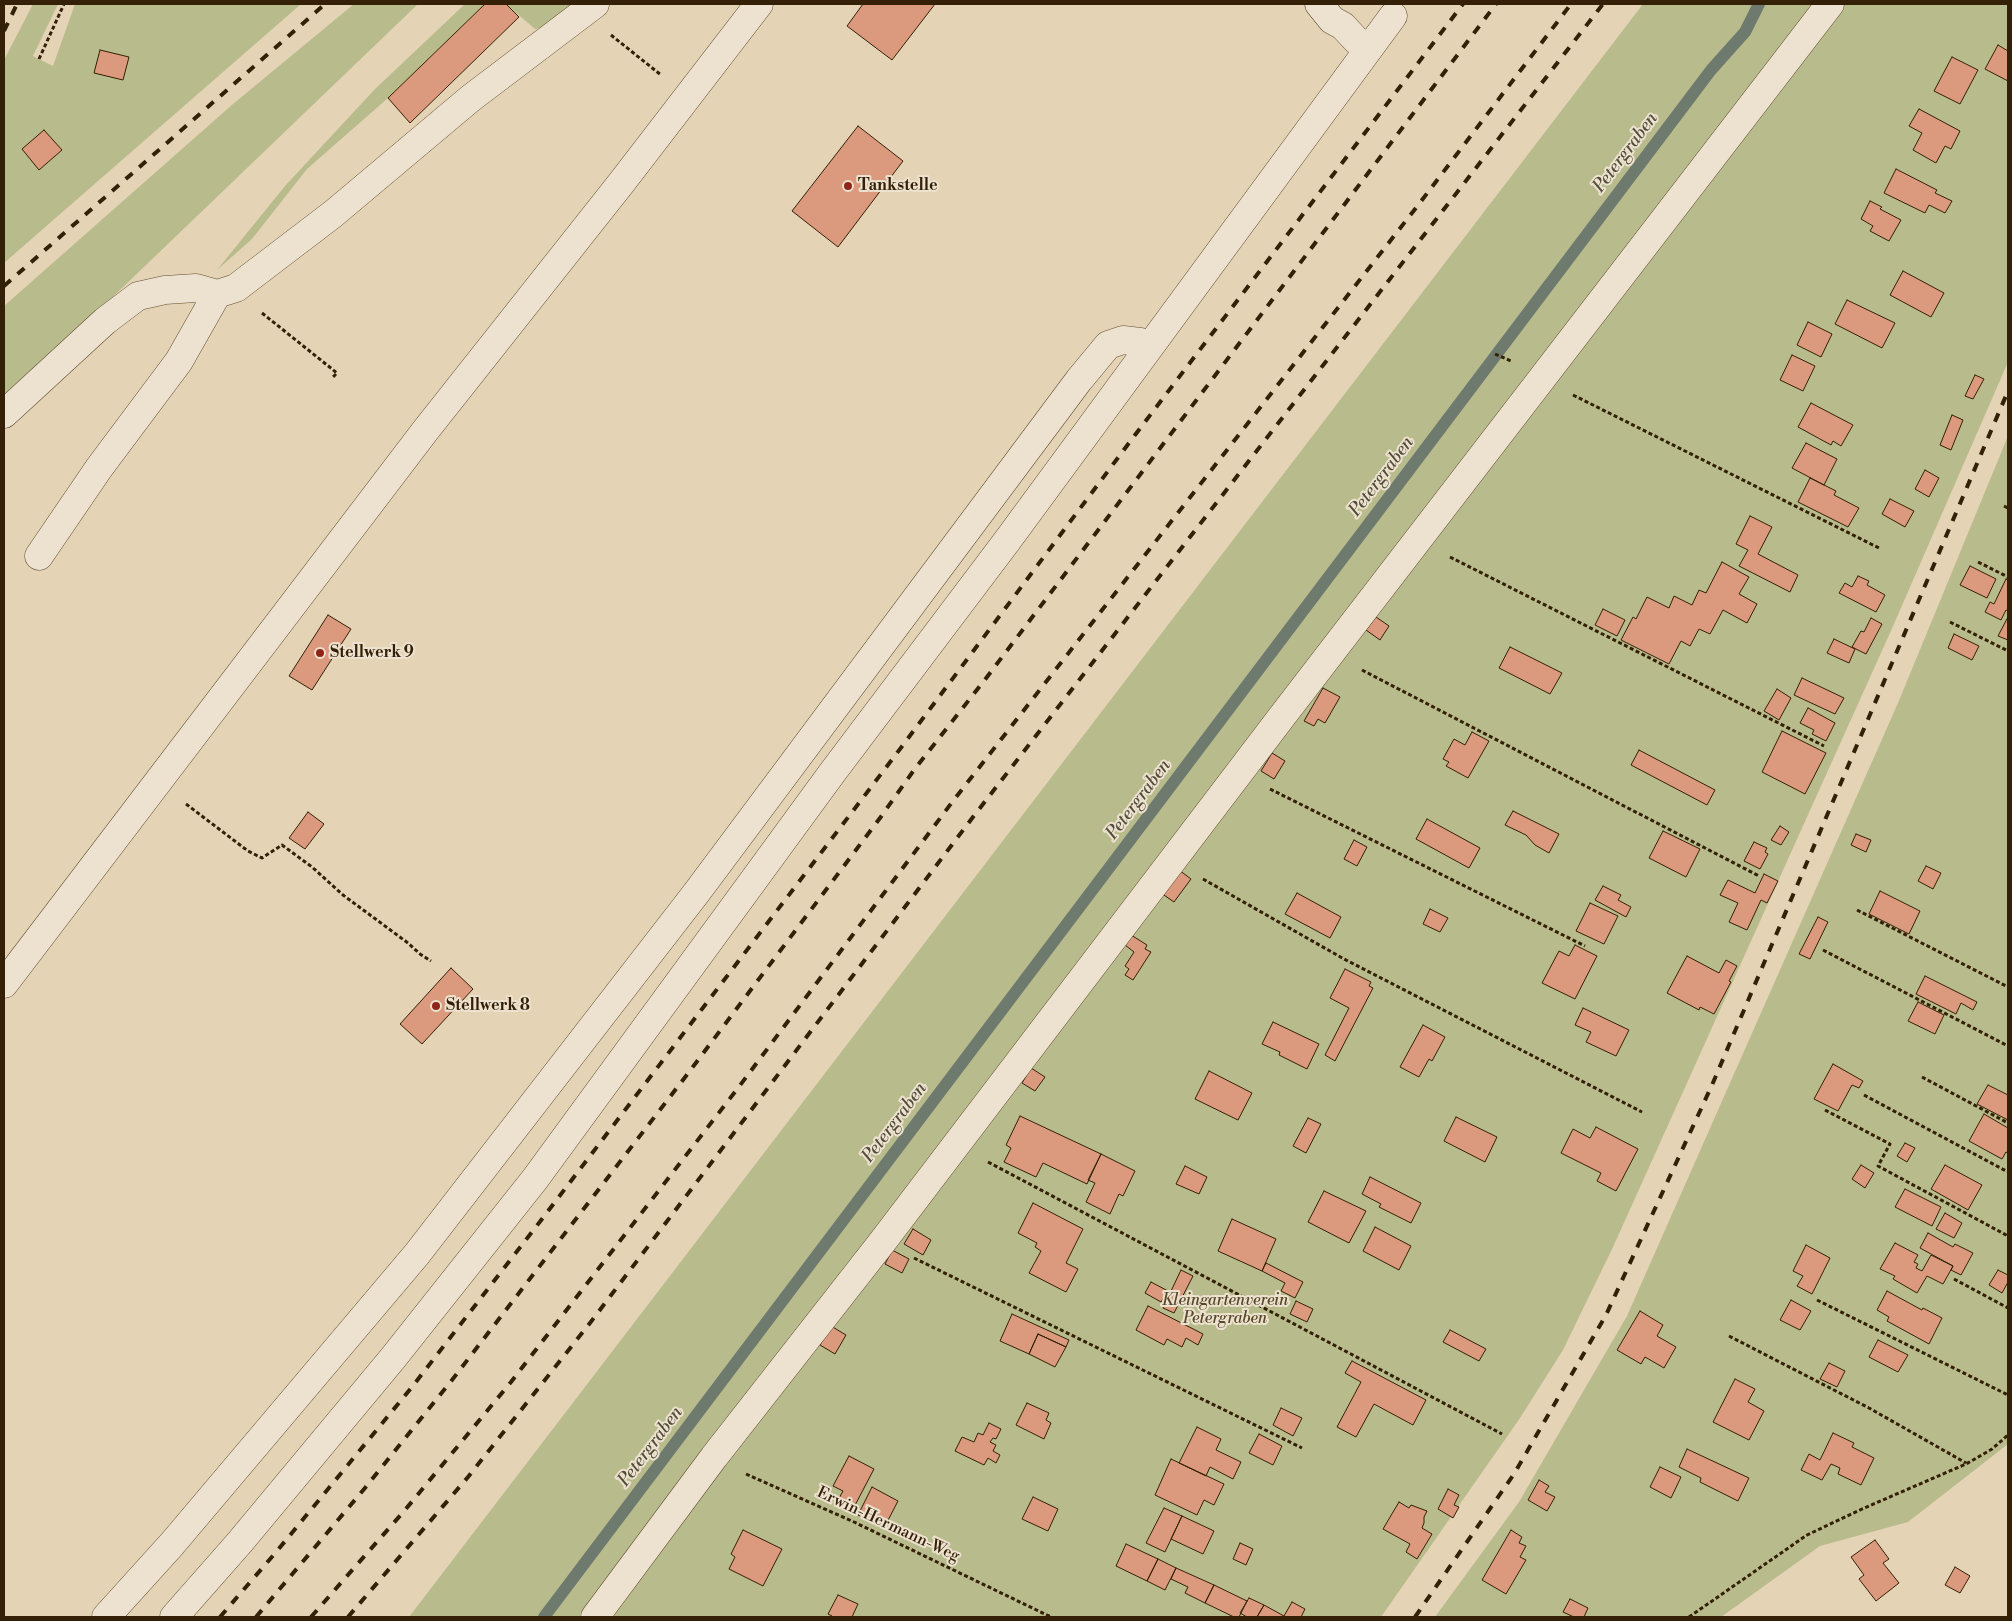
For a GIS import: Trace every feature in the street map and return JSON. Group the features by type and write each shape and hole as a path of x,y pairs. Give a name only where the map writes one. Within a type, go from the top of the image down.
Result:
{"lane":[{"path":"4,984 425,431 689,96 759,4"},
{"path":"1319,4 1332,20 1343,26 1356,40 1369,48"},
{"path":"595,1617 714,1457 883,1241 1238,774 1830,4"},
{"path":"4,414 105,321 138,296 165,290 196,288 217,294 242,284 333,214 471,98 588,10"},
{"path":"174,1617 240,1542 393,1358 535,1179 832,773 1007,541 1393,16"},
{"path":"39,556 99,468 179,361 217,294"},
{"path":"106,1617 172,1544 418,1254 697,892 1078,380 1108,345 1123,340 1140,342 1149,347"}],"path":[{"path":"39,59 64,4"},
{"path":"588,10 614,37 689,96"},
{"path":"242,284 257,310 337,373 332,378"},
{"path":"1495,354 1517,365"},
{"path":"1542,377 1550,384 1881,549"},
{"path":"2004,506 2008,508"},
{"path":"1418,540 1824,746"},
{"path":"1978,562 2008,577"},
{"path":"1950,622 2008,650"},
{"path":"1330,654 1759,876"},
{"path":"1238,774 1585,946"},
{"path":"157,782 248,851 262,858 282,845 431,961"},
{"path":"1172,861 1344,959 1642,1112"},
{"path":"1857,910 2008,987"},
{"path":"1823,950 2008,1046"},
{"path":"1922,1077 2008,1123"},
{"path":"1864,1095 2008,1172"},
{"path":"1825,1110 1890,1144 1878,1166 2008,1236"},
{"path":"957,1144 1502,1434"},
{"path":"883,1241 1302,1448"},
{"path":"1954,1279 2008,1308"},
{"path":"1817,1300 2008,1395"},
{"path":"1729,1336 1869,1408 1966,1464"},
{"path":"1689,1617 1807,1535 1966,1464 1992,1449 2008,1435"},
{"name":"Erwin-Hermann-Weg","path":"714,1457 725,1464 854,1522 1051,1617"}],"green space":[{"path":"33,4 58,4 33,56 53,66 75,4 301,4 4,263 4,60"},
{"path":"354,4 418,4 97,312 4,396 4,306 233,104"},
{"path":"465,4 485,4 388,98 307,169 252,239 217,270 285,186 375,89"},
{"path":"506,4 579,4 545,27 535,29"},
{"path":"1643,4 1816,4 579,1617 409,1617"},
{"name":"Kleingartenverein Petergraben","path":"1842,4 2008,4 2008,362 1890,633 1613,1247 1563,1350 1520,1418 1381,1617 609,1617"},
{"path":"2008,436 2008,1444 1908,1522 1820,1546 1721,1617 1435,1617 1519,1502 1627,1316 1898,703"}],"building":[{"path":"485,4 506,4 519,17 410,123 388,98"},
{"path":"863,4 935,4 892,60 847,26"},
{"path":"1998,45 2008,51 2008,81 1985,69"},
{"path":"100,50 129,57 123,80 94,73"},
{"path":"1952,57 1978,70 1960,104 1934,91"},
{"path":"1919,109 1960,131 1951,149 1945,146 1936,163 1913,150 1922,133 1909,126"},
{"name":"Tankstelle","path":"858,126 903,161 838,247 792,211"},
{"path":"44,130 62,150 39,170 22,149"},
{"path":"1896,169 1937,190 1935,193 1952,201 1945,213 1929,205 1925,213 1884,193"},
{"path":"1870,201 1882,207 1880,209 1901,220 1889,241 1870,231 1873,226 1861,219"},
{"path":"1903,271 1944,293 1931,317 1890,295"},
{"path":"1847,300 1895,323 1882,348 1835,324"},
{"path":"1808,322 1832,334 1821,357 1797,345"},
{"path":"1792,355 1815,366 1803,391 1780,380"},
{"path":"1975,375 1984,379 1973,399 1965,396"},
{"path":"1811,403 1853,425 1841,446 1833,441 1831,445 1798,427"},
{"path":"1952,415 1963,420 1951,450 1940,445"},
{"path":"1806,443 1837,459 1824,485 1792,468"},
{"path":"1925,470 1939,478 1929,497 1915,489"},
{"path":"1810,478 1836,491 1834,495 1859,508 1848,527 1798,502"},
{"path":"1890,499 1914,511 1905,527 1882,514"},
{"path":"1750,516 1772,527 1758,554 1798,575 1790,592 1739,566 1748,550 1736,544"},
{"path":"1722,562 1749,577 1739,594 1757,604 1747,623 1723,610 1710,634 1699,629 1690,646 1681,641 1669,664 1621,640 1633,617 1636,619 1647,597 1669,608 1674,596 1692,605 1699,590 1706,593"},
{"path":"1970,566 1996,579 1987,598 1960,585"},
{"path":"1858,576 1869,581 1867,585 1885,595 1876,612 1839,593 1845,583 1852,587"},
{"path":"2006,579 2008,580 2008,611 2006,610 2001,620 1985,612 1990,602 1994,604"},
{"path":"1603,609 1625,620 1617,636 1595,625"},
{"name":"Stellwerk 9","path":"328,615 351,629 312,690 289,676"},
{"path":"1376,617 1389,626 1380,640 1366,630"},
{"path":"2008,617 2008,640 1998,636"},
{"path":"1871,618 1882,624 1866,654 1852,647 1861,631 1864,632"},
{"path":"1954,634 1979,646 1972,660 1948,648"},
{"path":"1834,639 1855,649 1849,663 1827,653"},
{"path":"1510,647 1562,673 1550,694 1499,668"},
{"path":"1802,678 1844,698 1835,714 1794,695"},
{"path":"1323,688 1340,697 1325,723 1318,719 1314,726 1304,721"},
{"path":"1777,689 1791,698 1779,720 1764,711"},
{"path":"1808,708 1835,723 1826,741 1812,734 1814,730 1800,723"},
{"path":"1782,731 1826,753 1805,794 1762,772"},
{"path":"1472,732 1489,741 1468,778 1446,766 1449,762 1443,759 1454,739 1465,745"},
{"path":"1639,750 1715,790 1707,805 1631,765"},
{"path":"1272,753 1285,761 1274,779 1261,771"},
{"path":"1513,811 1559,834 1549,853 1535,845 1526,835 1505,825"},
{"path":"308,812 324,824 305,849 289,838"},
{"path":"1427,819 1480,848 1469,868 1416,839"},
{"path":"1780,826 1789,832 1781,845 1771,840"},
{"path":"1663,831 1700,849 1686,877 1649,858"},
{"path":"1856,834 1871,840 1866,852 1851,845"},
{"path":"1354,840 1367,847 1357,866 1344,859"},
{"path":"1754,842 1767,848 1765,852 1768,854 1760,869 1744,861"},
{"path":"1926,866 1941,873 1933,889 1918,881"},
{"path":"1179,870 1191,879 1174,902 1161,893"},
{"path":"1764,874 1778,881 1767,903 1761,900 1747,930 1729,922 1738,903 1720,895 1728,880 1755,893"},
{"path":"1603,886 1621,895 1618,900 1631,907 1626,917 1595,900"},
{"path":"1880,891 1920,911 1909,934 1869,914"},
{"path":"1297,893 1341,917 1330,938 1285,914"},
{"path":"1590,903 1618,916 1604,944 1576,931"},
{"path":"1430,909 1448,918 1440,932 1423,924"},
{"path":"1818,917 1828,922 1810,959 1799,954"},
{"path":"1131,935 1147,945 1145,949 1151,952 1133,980 1125,975 1129,969 1125,966 1134,952 1125,945"},
{"path":"1575,945 1597,956 1575,999 1542,983 1559,951 1569,956"},
{"path":"1687,956 1719,973 1726,960 1737,966 1729,981 1731,982 1714,1014 1700,1007 1699,1010 1667,993"},
{"name":"Stellwerk 8","path":"451,968 473,989 422,1044 400,1024"},
{"path":"1345,969 1371,982 1369,986 1373,988 1335,1061 1325,1055 1349,1008 1330,998"},
{"path":"1925,976 1977,1002 1973,1010 1961,1003 1956,1014 1916,994"},
{"path":"1918,1002 1944,1015 1935,1034 1908,1021"},
{"path":"1583,1008 1629,1030 1616,1056 1586,1042 1591,1032 1575,1025"},
{"path":"1273,1022 1319,1044 1307,1069 1279,1055 1280,1052 1262,1044"},
{"path":"1423,1025 1445,1037 1432,1061 1429,1059 1419,1077 1400,1067"},
{"path":"1833,1064 1863,1081 1859,1088 1852,1085 1838,1111 1814,1099"},
{"path":"1031,1068 1045,1077 1035,1091 1022,1083"},
{"path":"1209,1071 1252,1093 1238,1120 1195,1099"},
{"path":"1988,1085 2008,1095 2008,1120 1977,1104"},
{"path":"1984,1114 2008,1128 2008,1153 2006,1152 2002,1159 1969,1141"},
{"path":"1020,1116 1101,1154 1087,1184 1043,1163 1036,1177 1004,1162 1011,1148 1006,1145"},
{"path":"1456,1117 1497,1137 1485,1162 1444,1141"},
{"path":"1308,1118 1321,1124 1306,1153 1293,1146"},
{"path":"1596,1127 1638,1149 1616,1191 1597,1181 1601,1173 1561,1153 1573,1129 1590,1138"},
{"path":"1905,1143 1915,1148 1907,1162 1897,1156"},
{"path":"1101,1154 1135,1171 1123,1196 1119,1194 1110,1214 1086,1202 1095,1183 1088,1180"},
{"path":"1861,1165 1874,1173 1865,1188 1852,1179"},
{"path":"1945,1165 1982,1185 1968,1210 1931,1189"},
{"path":"1185,1166 1207,1177 1199,1194 1176,1184"},
{"path":"1370,1177 1421,1203 1411,1223 1379,1207 1381,1204 1362,1194"},
{"path":"1905,1189 1941,1207 1932,1226 1895,1207"},
{"path":"1324,1191 1366,1211 1349,1243 1308,1222"},
{"path":"1033,1203 1083,1229 1066,1263 1078,1269 1066,1292 1029,1273 1041,1251 1035,1247 1037,1243 1018,1233"},
{"path":"1945,1213 1962,1223 1954,1238 1936,1229"},
{"path":"1232,1219 1276,1239 1262,1271 1218,1251"},
{"path":"1375,1227 1411,1246 1399,1270 1363,1251"},
{"path":"913,1229 931,1240 923,1255 904,1244"},
{"path":"1928,1233 1953,1247 1955,1244 1973,1253 1961,1275 1951,1270 1953,1266 1920,1248"},
{"path":"1895,1243 1918,1255 1914,1262 1918,1264 1916,1268 1922,1271 1931,1255 1953,1266 1943,1284 1927,1276 1917,1293 1893,1279 1895,1276 1880,1269"},
{"path":"1806,1245 1830,1258 1812,1294 1797,1286 1803,1276 1793,1271"},
{"path":"892,1250 909,1259 902,1273 885,1264"},
{"path":"1266,1263 1303,1282 1295,1298 1281,1291 1285,1283 1262,1271"},
{"path":"1181,1270 1193,1276 1174,1313 1163,1308"},
{"path":"1998,1270 2008,1275 2008,1282 2002,1293 1989,1285"},
{"path":"1151,1282 1168,1291 1161,1302 1145,1293"},
{"path":"1887,1291 1922,1310 1923,1308 1942,1318 1929,1344 1887,1321 1889,1317 1877,1310"},
{"path":"1791,1300 1811,1311 1800,1330 1780,1320"},
{"path":"1296,1301 1313,1309 1307,1322 1290,1314"},
{"path":"1148,1306 1203,1334 1198,1345 1186,1338 1182,1347 1167,1339 1164,1345 1136,1330"},
{"path":"1640,1311 1663,1325 1657,1336 1676,1347 1664,1368 1645,1357 1641,1364 1617,1350"},
{"path":"1012,1314 1069,1340 1066,1347 1038,1334 1029,1354 1000,1341"},
{"path":"831,1326 846,1335 835,1354 820,1345"},
{"path":"1450,1330 1486,1349 1479,1361 1443,1342"},
{"path":"1038,1334 1066,1347 1055,1367 1029,1354"},
{"path":"1878,1340 1908,1355 1898,1372 1869,1357"},
{"path":"1352,1361 1426,1400 1413,1425 1374,1404 1356,1437 1337,1427 1361,1382 1345,1373"},
{"path":"1829,1363 1845,1371 1837,1387 1820,1379"},
{"path":"1735,1379 1755,1389 1748,1402 1764,1411 1749,1440 1713,1422"},
{"path":"1027,1403 1049,1413 1046,1420 1051,1423 1044,1439 1016,1425"},
{"path":"1281,1408 1302,1418 1293,1436 1273,1425"},
{"path":"989,1423 1001,1429 996,1439 993,1438 990,1442 996,1445 993,1451 1000,1455 996,1463 988,1458 984,1465 955,1451 962,1437 974,1442 978,1433 983,1435"},
{"path":"1197,1427 1221,1439 1216,1450 1241,1462 1233,1479 1210,1467 1206,1476 1179,1463"},
{"path":"1833,1433 1854,1443 1852,1447 1874,1458 1861,1485 1838,1474 1840,1468 1831,1464 1822,1480 1801,1470 1809,1454 1820,1460"},
{"path":"1259,1434 1282,1446 1273,1465 1249,1453"},
{"path":"1687,1449 1749,1478 1738,1501 1700,1482 1701,1478 1679,1467"},
{"path":"849,1456 874,1469 853,1509 837,1502 843,1491 833,1486"},
{"path":"1171,1459 1224,1484 1214,1505 1204,1500 1197,1515 1155,1495"},
{"path":"1660,1467 1681,1477 1671,1498 1650,1487"},
{"path":"1539,1480 1549,1486 1545,1492 1555,1497 1547,1511 1528,1500"},
{"path":"872,1487 898,1501 884,1528 858,1515"},
{"path":"1448,1489 1459,1495 1454,1505 1459,1507 1453,1518 1438,1509"},
{"path":"1033,1497 1058,1509 1048,1531 1022,1519"},
{"path":"1399,1502 1409,1508 1411,1505 1427,1511 1422,1528 1432,1534 1417,1559 1406,1552 1410,1544 1383,1529"},
{"path":"1164,1508 1182,1516 1165,1552 1146,1543"},
{"path":"1182,1516 1214,1531 1203,1554 1171,1539"},
{"path":"743,1530 782,1549 763,1586 729,1569 735,1557 731,1554"},
{"path":"1511,1530 1522,1537 1519,1543 1526,1546 1520,1557 1526,1560 1506,1594 1482,1580"},
{"path":"1875,1540 1889,1559 1883,1563 1899,1583 1876,1601 1859,1579 1864,1575 1851,1557"},
{"path":"1240,1543 1253,1549 1246,1565 1233,1559"},
{"path":"1126,1544 1158,1559 1147,1581 1116,1566"},
{"path":"1158,1559 1176,1568 1165,1590 1147,1581"},
{"path":"1955,1567 1970,1576 1960,1593 1945,1585"},
{"path":"1176,1568 1214,1585 1205,1603 1185,1593 1188,1587 1171,1579"},
{"path":"1214,1585 1247,1601 1239,1617 1234,1617 1205,1603"},
{"path":"838,1595 858,1604 852,1617 831,1617 828,1614"},
{"path":"1249,1598 1264,1605 1257,1617 1247,1617 1240,1613"},
{"path":"1570,1599 1588,1608 1584,1617 1574,1617 1563,1612"},
{"path":"1292,1602 1305,1609 1301,1617 1257,1617 1264,1605 1284,1616"}],"waterway":[{"name":"Petergraben","path":"544,1617 1711,70 1745,32 1759,4"}],"railway":[{"path":"4,31 17,4"},
{"path":"4,286 325,4"},
{"path":"220,1617 412,1387 542,1219 1463,4"},
{"path":"256,1617 365,1488 452,1380 686,1076 914,770 987,677 1496,4"},
{"path":"311,1617 405,1510 511,1382 738,1088 953,801 1419,204 1571,4"},
{"path":"348,1617 468,1477 590,1323 973,817 1603,4"},
{"path":"1415,1617 1514,1474 1606,1315 1712,1085 2008,391"}],"place":[{"name":"Tankstelle","path":"848,186"},
{"name":"Stellwerk 9","path":"320,653"},
{"name":"Stellwerk 8","path":"436,1006"}]}
